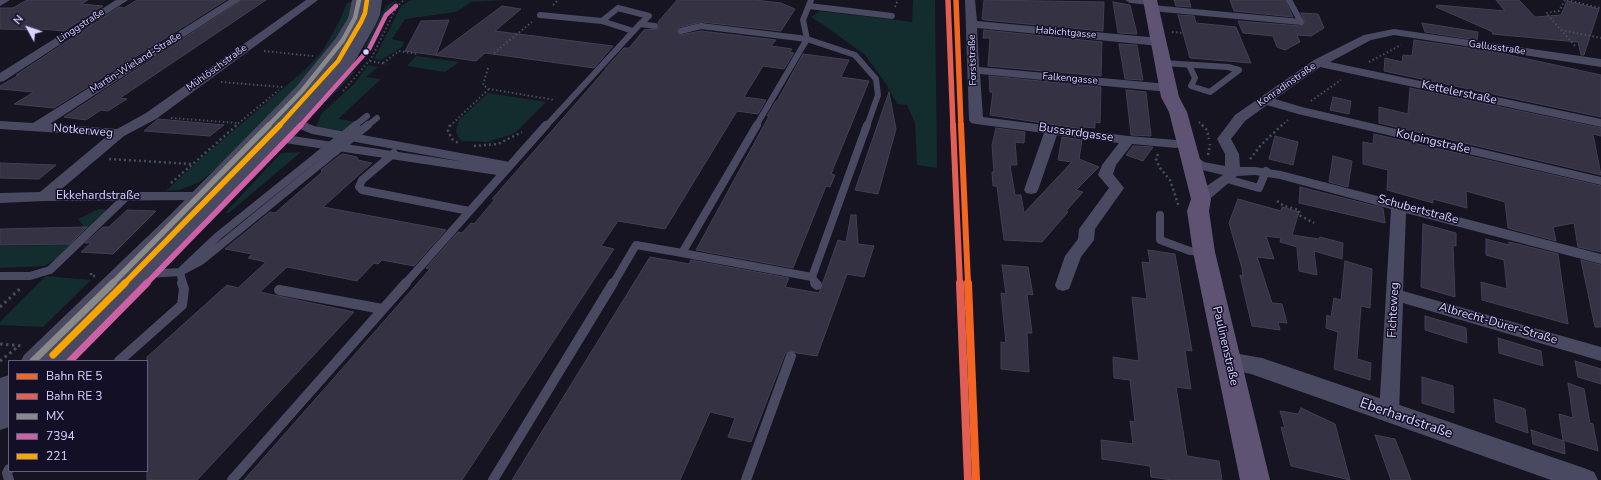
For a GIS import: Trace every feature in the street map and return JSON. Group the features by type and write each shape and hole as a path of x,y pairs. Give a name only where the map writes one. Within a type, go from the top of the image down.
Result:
{"main road":[{"name":"Paulinenstraße","path":"1150,3 1169,92 1178,112 1190,158 1193,206 1255,480"},
{"name":"Paulinenstraße","path":"1169,92 1168,144 1193,206"}],"street":[{"path":"0,3 5,0"},
{"name":"Linggstraße","path":"0,78 122,0"},
{"name":"Martin-Wieland-Straße","path":"36,127 236,0"},
{"name":"Mühlöschstraße","path":"119,133 152,116 313,0"},
{"path":"29,354 197,197 302,91 326,64 343,40 355,18 360,0"},
{"path":"348,61 370,21 375,0"},
{"path":"59,360 279,138 363,44 380,10 391,0"},
{"name":"Forststraße","path":"970,0 976,120"},
{"path":"1130,0 1150,3"},
{"name":"Habichtgasse","path":"972,24 1159,42"},
{"name":"Gallusstraße","path":"1394,32 1596,62"},
{"name":"Konradinstraße","path":"1230,176 1232,154 1224,139 1240,118 1318,63 1368,37 1394,32"},
{"name":"Kettelerstraße","path":"1318,63 1601,123"},
{"name":"Falkengasse","path":"973,70 1169,92"},
{"name":"Kolpingstraße","path":"1265,100 1298,110 1601,181"},
{"name":"Bussardgasse","path":"976,120 1168,144"},
{"name":"Notkerweg","path":"0,125 119,133"},
{"path":"1031,190 1052,130"},
{"name":"Notkerweg","path":"44,196 119,133"},
{"path":"1063,285 1073,256 1086,240 1087,229 1117,188 1105,175 1109,165 1128,140"},
{"name":"Schubertstraße","path":"1190,158 1199,165 1230,176 1266,171 1601,259"},
{"path":"1193,206 1210,190 1230,176"},
{"name":"Ekkehardstraße","path":"0,198 44,196 197,197"},
{"name":"Fichteweg","path":"1389,413 1394,294 1400,206"},
{"name":"Albrecht-Dürer-Straße","path":"1394,294 1601,354"},
{"name":"Eberhardstraße","path":"1228,361 1253,365 1584,480"},
{"path":"0,394 8,386"},
{"path":"0,420 8,412"}],"lane":[{"path":"1150,3 1301,22 1288,0"},
{"path":"682,253 807,39 803,20 810,3 892,16"},
{"path":"232,480 506,169 633,31 649,16 618,8 602,21"},
{"path":"540,15 602,21 633,31"},
{"path":"640,24 655,26"},
{"path":"681,31 702,26 807,39 855,55 876,79 878,95 812,277"},
{"path":"1163,63 1228,67 1239,70 1210,92 1191,86 1195,78 1189,65"},
{"path":"299,116 301,125 313,130 402,146 506,169"},
{"path":"180,272 218,236 329,145 343,136 367,116"},
{"path":"145,274 180,272 200,261 377,118"},
{"path":"279,138 391,156 506,169"},
{"path":"402,146 362,180 359,187 362,190 469,211"},
{"path":"0,276 30,276 50,270 126,197"},
{"path":"1160,215 1160,240 1190,251 1204,252"},
{"path":"492,480 636,245 812,277 818,285"},
{"path":"120,360 182,305 184,289 180,272"},
{"path":"279,290 382,309"},
{"path":"746,480 792,356"}],"path":[{"path":"494,53 558,0"},
{"path":"1596,62 1561,30 1546,13 1560,11 1566,0 1600,8"},
{"path":"1561,30 1601,38"},
{"path":"1177,32 1183,32"},
{"path":"1250,159 1261,145 1298,110 1355,71 1417,36"},
{"path":"245,49 315,56 310,61"},
{"path":"369,61 385,63 399,51 417,54"},
{"path":"488,68 483,85 489,89 568,102"},
{"path":"201,80 283,87"},
{"path":"171,184 239,123 289,82"},
{"path":"466,145 452,139 448,131 451,124 489,89"},
{"path":"548,105 554,100"},
{"path":"152,116 239,123"},
{"path":"471,146 498,144 511,139 527,127"},
{"path":"1168,144 1156,159 1160,168 1193,206"},
{"path":"89,158 192,164"},
{"path":"1277,201 1284,206 1299,210 1299,215 1314,223"},
{"path":"0,307 24,286 30,276"},
{"path":"0,344 19,346 29,354"},
{"path":"0,361 19,346"}],"green space":[{"path":"364,0 370,0 366,15 353,42 329,76 282,125 274,125"},
{"path":"397,0 391,6 378,38 368,53 361,53 386,6"},
{"path":"411,0 504,0 471,2 456,12 405,19 392,39 404,42 402,47 381,60 374,59 401,6"},
{"path":"913,0 935,0 937,168 917,165 915,123 907,105 897,104 886,84 865,55 811,17 820,11 912,22"},
{"path":"352,2 348,17 341,33 313,71 220,166 198,183 179,190 166,191 199,160 306,69 323,50 339,22 347,3"},
{"path":"416,56 459,62 445,72 407,66"},
{"path":"368,65 378,67 366,77 381,79 338,119 356,122 344,131 316,127 322,113 354,84"},
{"path":"349,72 355,72 336,92 304,119 308,110"},
{"path":"488,93 546,102 517,131 510,135 487,142 462,141 458,137 456,131 459,120"},
{"path":"301,152 229,213 225,213 281,153"},
{"path":"99,209 107,210 94,225 61,256 44,266 0,268 0,246 65,245 83,225 78,219"},
{"path":"46,276 91,280 43,327 0,325 0,322"}],"building":[{"path":"27,0 88,0 81,4 103,6 64,31 40,29 0,29 0,8 13,8"},
{"path":"137,0 226,0 54,108 14,104 34,92 0,89 0,86 19,75 16,75 119,7 124,8"},
{"path":"242,0 266,0 120,98 127,99 108,111 101,110 86,120 64,117"},
{"path":"677,0 755,0 781,3 795,9 781,31 702,22 680,27 677,30 680,35 701,31 776,40 771,46 792,49 790,52 794,53 784,69 763,66 744,97 766,100 758,114 737,111 665,229 618,221 601,246 614,249 462,480 244,480 430,269 426,268 458,232 462,233 471,223 474,224 495,199 492,199 605,69 624,48 629,48 644,30 658,29 658,22"},
{"path":"984,0 1104,2 1103,31 985,20 982,19"},
{"path":"1174,0 1189,0 1191,7 1176,6"},
{"path":"1230,0 1285,0 1293,17 1234,11"},
{"path":"1496,0 1519,0 1535,17 1561,15 1567,1 1599,9 1584,55 1581,55 1578,42 1492,34 1493,32 1436,7 1437,5 1505,11"},
{"path":"1113,2 1130,5 1137,34 1118,33"},
{"path":"502,6 521,9 495,31 613,46 594,68 485,53 476,61 405,51 421,21 449,20 436,55"},
{"path":"1301,13 1318,14 1324,28 1311,36 1297,35 1300,42 1285,50 1277,47 1273,36 1243,33 1238,21 1301,26 1305,22"},
{"path":"1178,15 1194,16 1196,23 1236,27 1251,63 1190,58"},
{"path":"1422,23 1478,32 1477,40 1425,32"},
{"path":"984,30 1102,42 1101,76 988,66 990,38 983,38"},
{"path":"1414,40 1496,52 1601,75 1601,117 1384,71 1385,58 1402,62 1403,55 1412,56"},
{"path":"1119,44 1137,45 1143,80 1125,79"},
{"path":"803,54 849,60 841,77 869,81 831,174 835,175 830,187 826,186 793,268 696,250 769,116 767,116"},
{"path":"989,76 1101,87 1100,123 1095,122 1095,128 1084,127 1083,129 990,115 993,92 990,92"},
{"path":"1410,88 1601,128 1601,136 1593,134 1601,175 1379,123 1379,107 1408,114"},
{"path":"1126,90 1146,92 1151,136 1131,135"},
{"path":"889,92 896,129 878,194 855,190"},
{"path":"1333,97 1351,101 1349,114 1330,110"},
{"path":"158,119 224,125 210,136 144,131"},
{"path":"996,128 1025,132 1024,143 1015,142 1017,165 1010,165 1015,195 1021,195 1024,213 1072,162 1058,160 1062,137 1082,140 1079,159 1099,167 1076,190 1083,192 1042,242 1004,240 997,186 993,186 992,172 994,172 992,145"},
{"path":"1374,134 1601,186 1601,252 1578,247 1574,223 1553,227 1556,241 1508,228 1505,202 1466,191 1467,208 1433,199 1433,203 1387,190 1388,170 1363,164 1363,142 1373,144"},
{"path":"1275,136 1298,142 1293,165 1269,159"},
{"path":"1133,146 1153,147 1143,161 1126,155"},
{"path":"343,154 357,157 358,160 372,163 323,207 446,230 414,266 382,260 378,264 374,263 357,281 287,267 260,292 354,312 197,480 147,480 147,357 227,285 238,288 266,262 248,258 252,254 225,249 270,212 275,213 322,172 321,170"},
{"path":"1333,156 1352,161 1348,187 1329,182"},
{"path":"0,163 56,165 39,179 0,178"},
{"path":"1300,187 1383,208 1385,223 1299,203"},
{"path":"1238,199 1281,211 1282,207 1299,212 1292,235 1319,239 1320,237 1343,243 1342,259 1314,251 1317,275 1299,271 1297,247 1280,242 1281,238 1266,236 1274,259 1257,257 1272,303 1282,304 1287,323 1278,322 1280,330 1252,326 1240,275 1243,276 1242,268 1229,223"},
{"path":"127,210 156,211 113,254 81,252 91,243 85,243 103,227 109,227"},
{"path":"851,215 856,215 858,244 874,246 864,277 847,274 817,356 797,353 790,350 785,354 751,442 728,437 735,418 710,412 680,480 512,480 650,257 689,264 691,260 789,278 785,287 819,293 838,240 846,242"},
{"path":"1423,224 1456,233 1456,246 1453,245 1455,297 1421,287"},
{"path":"87,227 70,244 0,245 0,229"},
{"path":"1486,239 1509,245 1509,242 1558,254 1568,324 1482,300 1481,282 1507,289 1504,260 1486,255"},
{"path":"1148,250 1175,254 1192,351 1185,350 1191,389 1176,387 1187,456 1219,461 1222,480 1172,480 1151,477 1150,466 1102,459 1101,440 1133,444 1130,421 1135,422 1130,380 1114,378 1113,357 1139,361 1132,297 1147,299 1142,262 1150,263"},
{"path":"1581,260 1601,265 1601,327 1595,327"},
{"path":"1345,261 1372,269 1370,308 1361,306 1357,359 1371,363 1370,380 1334,369 1338,332 1326,328 1327,315 1331,317 1334,298 1341,300"},
{"path":"1002,265 1028,267 1033,295 1027,294 1032,333 1027,333 1029,372 1001,369 1001,342 1006,343 1001,293 1006,294"},
{"path":"1425,316 1466,328 1467,343 1425,330"},
{"path":"1498,338 1541,351 1543,366 1499,353"},
{"path":"1575,361 1601,369 1601,384 1578,377"},
{"path":"1422,377 1453,386 1454,413 1422,403"},
{"path":"1568,383 1584,389 1590,423 1593,424 1598,451 1563,440 1559,414 1573,418"},
{"path":"1494,399 1525,409 1528,433 1496,422"},
{"path":"1301,408 1335,424 1350,480 1291,466 1281,427 1285,428 1280,411 1298,414"},
{"path":"1531,430 1564,441 1565,454 1533,444"},
{"path":"1375,435 1395,439 1411,480 1391,480"}],"transit line":[{"name":"MX","path":"34,360 178,218 302,91 343,40 355,18 359,0"},
{"name":"221","path":"53,355 273,133 338,61 361,22 365,13 367,0"},
{"path":"948,0 968,480"},
{"path":"956,0 976,480"},
{"name":"7394","path":"71,360 285,143 369,49 386,15 396,6"}]}
